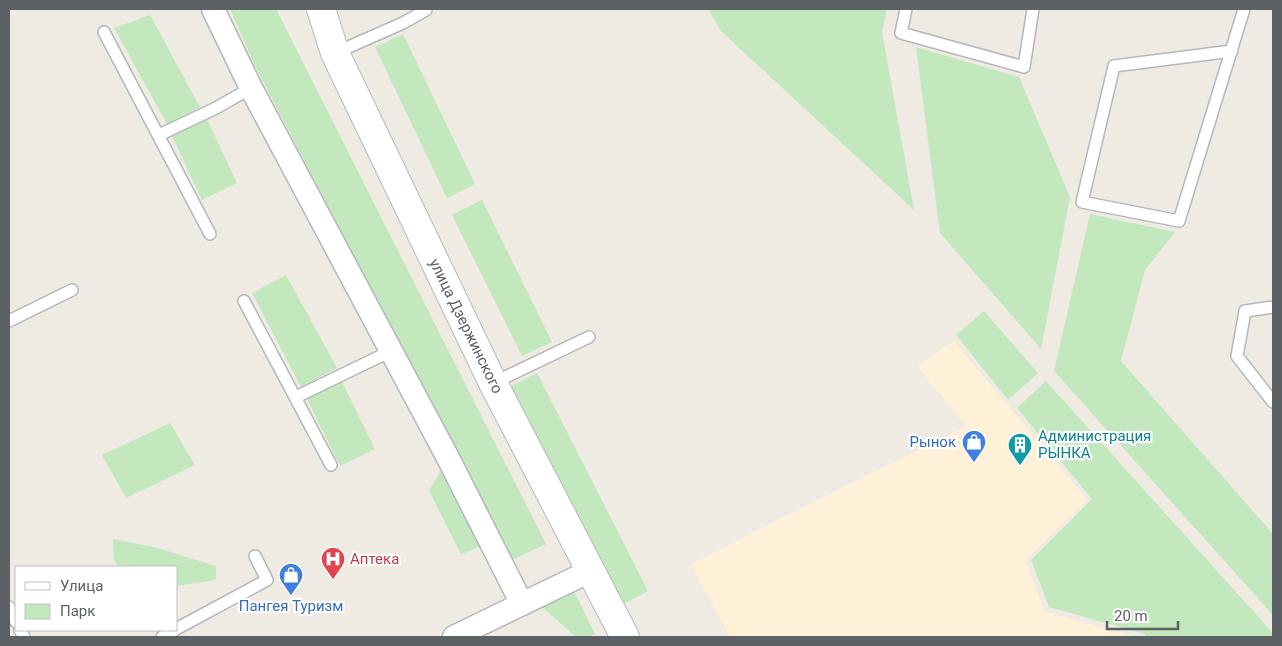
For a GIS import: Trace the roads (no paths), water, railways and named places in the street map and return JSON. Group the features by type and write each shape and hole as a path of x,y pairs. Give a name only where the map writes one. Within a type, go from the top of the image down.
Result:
{"street":[{"path":"213,9 251,88 392,352 522,604"},
{"name":"улица Дзержинского","path":"321,9 335,53 493,383 624,637"},
{"path":"454,637 590,571"}],"lane":[{"path":"906,9 901,33 1024,67 1033,9"},
{"path":"1232,51 1114,66 1082,202 1179,221 1232,51 1244,9"},
{"path":"335,53 403,23 426,10"},
{"path":"104,32 210,234"},
{"path":"159,135 216,108 251,88"},
{"path":"9,321 72,290"},
{"path":"244,302 331,465"},
{"path":"1273,307 1245,311 1237,356 1273,402"},
{"path":"493,383 589,337"},
{"path":"296,397 392,352"},
{"path":"178,629 267,580 255,556"},
{"path":"9,607 15,620"},
{"path":"162,637 174,631"}],"place":[{"name":"Рынок","path":"974,463"},
{"name":"Администрация РЫНКА","path":"1020,466"},
{"name":"Аптека","path":"333,580"},
{"name":"Пангея Туризм","path":"291,596"}]}
